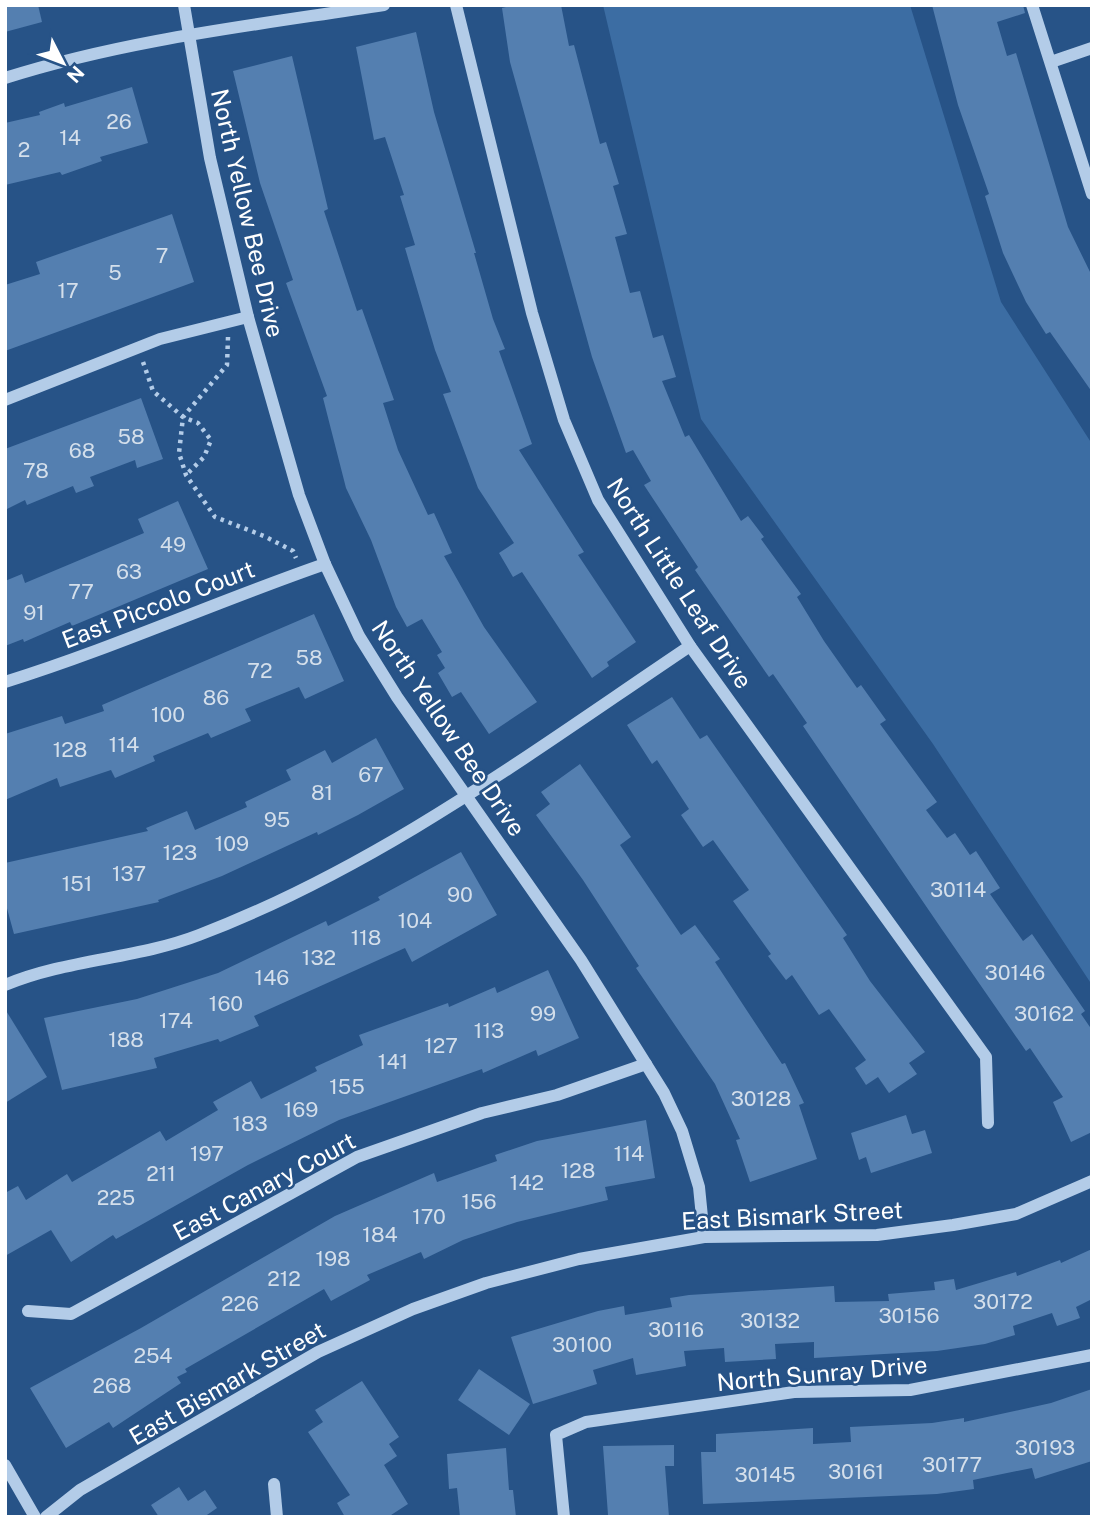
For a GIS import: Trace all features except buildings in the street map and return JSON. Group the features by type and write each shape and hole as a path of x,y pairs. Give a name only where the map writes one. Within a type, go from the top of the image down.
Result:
{"street":[{"name":"North Yellow Bee Drive","path":"184,5 210,158 248,317 299,495 325,564 359,636 378,666 581,960 646,1064 682,1131 699,1187 704,1237"},
{"path":"5,78 72,57 188,35 384,5"},
{"name":"North Little Leaf Drive","path":"456,5 497,182 564,420 598,500 690,646 986,1058 988,1122"},
{"path":"1032,5 1092,194"},
{"path":"1051,62 1092,48"},
{"path":"5,400 138,348 248,317"},
{"name":"East Piccolo Court","path":"5,681 70,662 325,564"},
{"path":"5,985 25,977 136,954 199,935 311,886 420,827 690,646"},
{"name":"East Canary Court","path":"28,1311 71,1314 357,1157 482,1112 558,1095 646,1064"},
{"name":"East Bismark Street","path":"46,1517 80,1490 144,1455 234,1398 318,1352 413,1310 486,1283 579,1259 704,1237 877,1235 953,1225 1016,1214 1092,1181"},
{"name":"North Sunray Drive","path":"565,1517 556,1436 586,1422 794,1392 910,1390 1092,1355"},
{"path":"5,1465 36,1517"},
{"path":"274,1484 277,1517"}],"path":[{"path":"225,323 229,341 227,365 183,417 179,453 186,475 215,517 264,536 293,551 300,573"},
{"path":"138,348 153,391 183,417 198,423 211,440 204,457 186,475"}],"shaded area":[{"path":"603,5 910,5 1001,302 1092,444 1092,985 933,744 701,419"}]}
